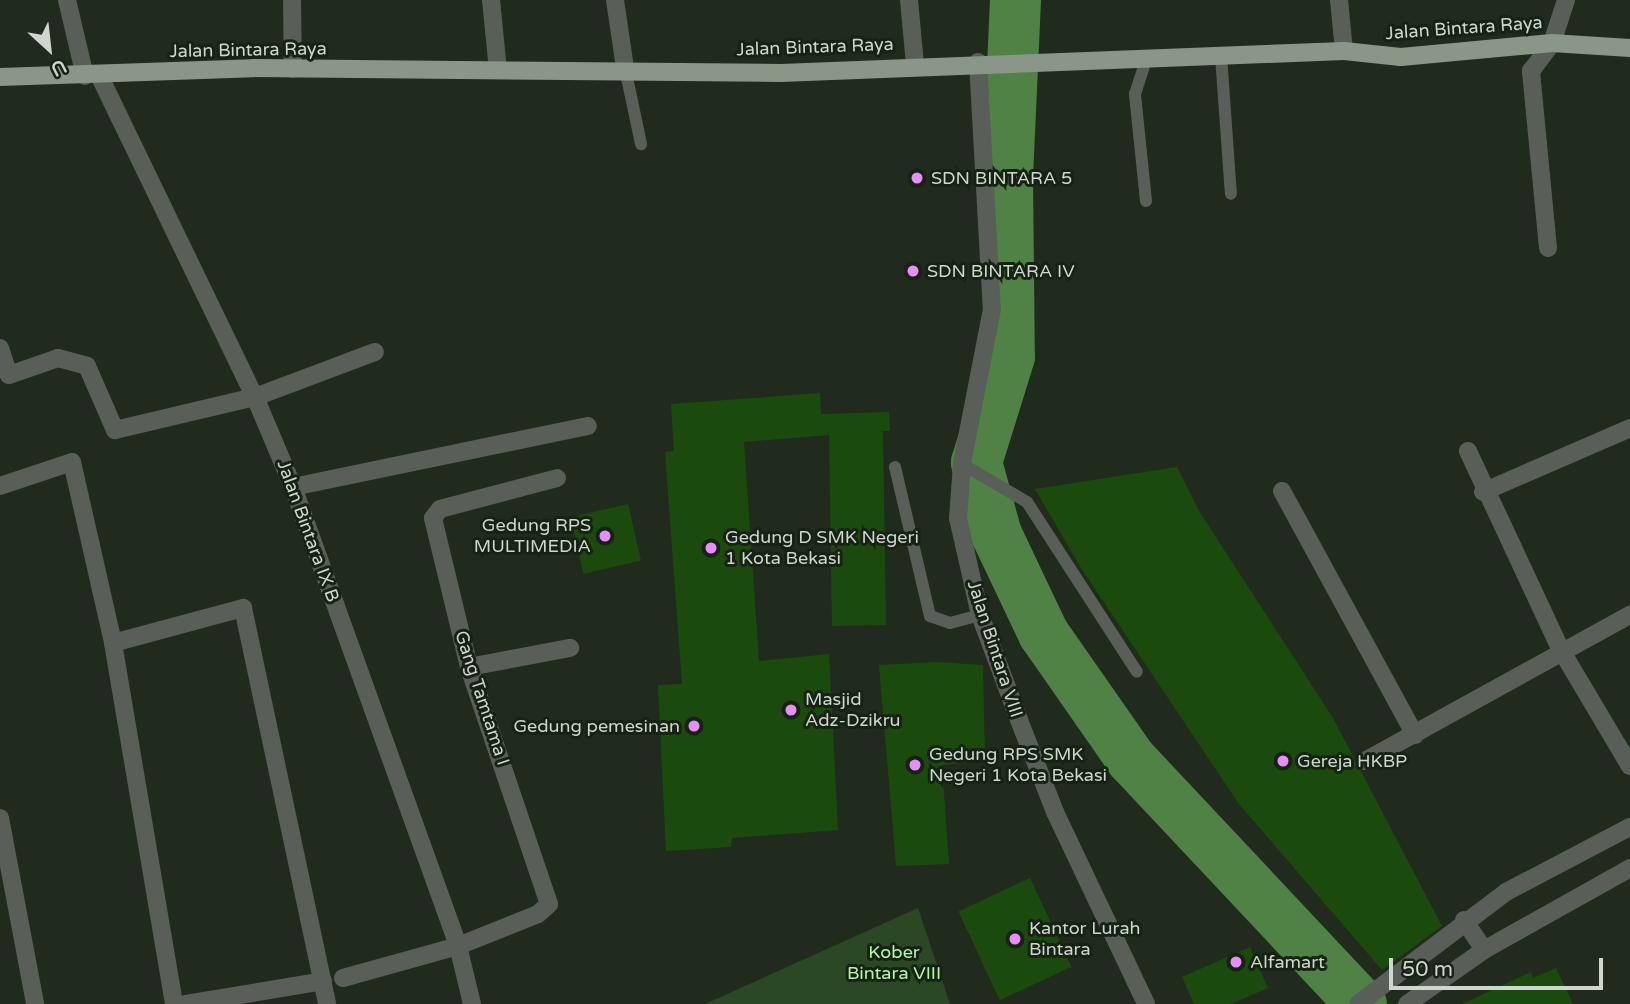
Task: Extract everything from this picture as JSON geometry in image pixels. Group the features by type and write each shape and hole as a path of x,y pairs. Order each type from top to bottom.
{"main road":[{"name":"Jalan Bintara Raya","path":"0,77 293,69 625,68 780,73 1007,60 1146,60 1344,51 1401,57 1552,43 1630,48"}],"street":[{"name":"Jalan Bintara IX B","path":"67,0 92,76 255,397 293,487 458,946 472,1004"},
{"path":"292,0 293,69"},
{"path":"491,0 498,70"},
{"path":"615,0 625,68"},
{"path":"909,0 915,65"},
{"path":"1339,0 1344,51"},
{"path":"1548,248 1531,71 1552,43 1566,0"},
{"name":"Jalan Bintara VIII","path":"978,62 992,309 958,518 980,615 1055,813 1146,1004"},
{"path":"0,348 9,374 58,358 87,366 116,430 255,397 375,352"},
{"path":"293,487 588,425"},
{"path":"1483,492 1630,428"},
{"path":"1468,451 1483,492 1561,650 1630,766"},
{"path":"0,486 72,462 113,643 174,1004"},
{"name":"Gang Tamtama I","path":"458,946 538,914 550,898 468,667 438,548 436,513 557,478"},
{"path":"1282,491 1415,736"},
{"path":"113,643 243,608 327,1004"},
{"path":"1365,761 1415,736 1561,650 1630,615"},
{"path":"468,667 570,648"},
{"path":"0,818 35,1004"},
{"path":"1358,1004 1464,920 1630,827"},
{"path":"1409,1002 1484,950 1630,868"},
{"path":"1464,920 1484,950"},
{"path":"343,978 458,946"},
{"path":"186,1004 323,981"}],"lane":[{"path":"1221,56 1231,194"},
{"path":"1146,60 1135,94 1146,201"},
{"path":"625,68 641,144"},
{"path":"895,467 930,616 950,622 980,615"},
{"path":"968,467 1027,502 1137,672"}],"green space":[{"name":"Kober Bintara VIII","path":"918,908 950,1004 705,1004"}],"building":[{"path":"820,393 821,414 889,412 890,431 883,431 886,625 832,626 829,435 744,442 759,661 829,654 838,830 732,838 731,847 666,851 658,685 682,684 665,452 674,451 671,404"},
{"name":"Gereja HKBP","path":"1177,467 1199,511 1333,718 1442,926 1382,970 1239,804 1081,568 1035,489"},
{"name":"Gedung RPS MULTIMEDIA","path":"628,504 641,561 584,574 571,517"},
{"name":"Gedung RPS SMK Negeri 1 Kota Bekasi","path":"936,662 983,665 985,761 942,765 949,864 896,866 879,665"},
{"name":"Kantor Lurah Bintara","path":"1030,878 1071,967 1000,1000 958,911"},
{"name":"Alfamart","path":"1250,947 1268,988 1231,1004 1194,1004 1182,977"},
{"path":"1556,968 1573,1004 1462,1004 1531,972 1533,978"}],"waterway":[{"path":"1015,0 1007,178 1009,356 976,462 996,534 1043,633 1131,759 1361,1004"}],"place":[{"name":"SDN BINTARA 5","path":"917,178"},
{"name":"SDN BINTARA IV","path":"913,271"},
{"name":"Gedung RPS MULTIMEDIA","path":"605,536"},
{"name":"Gedung D SMK Negeri 1 Kota Bekasi","path":"711,548"},
{"name":"Masjid Adz-Dzikru","path":"791,710"},
{"name":"Gedung pemesinan","path":"694,726"},
{"name":"Gereja HKBP","path":"1283,761"},
{"name":"Gedung RPS SMK Negeri 1 Kota Bekasi","path":"915,765"},
{"name":"Kantor Lurah Bintara","path":"1015,939"},
{"name":"Alfamart","path":"1236,962"}]}
